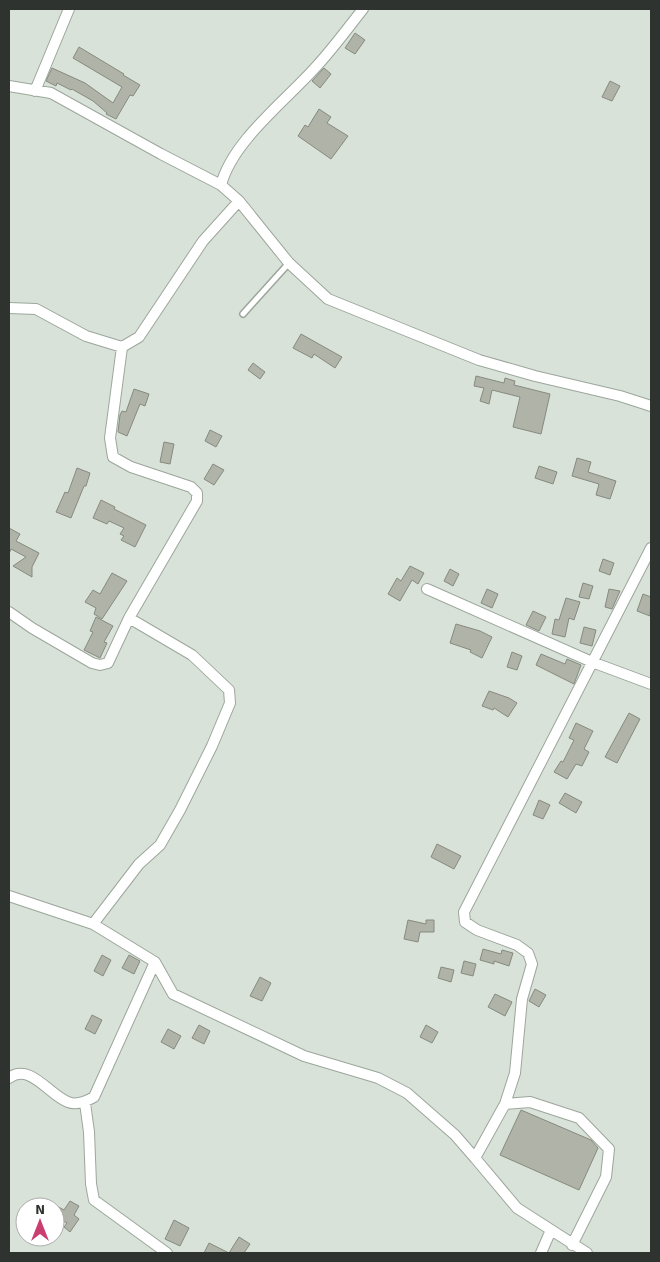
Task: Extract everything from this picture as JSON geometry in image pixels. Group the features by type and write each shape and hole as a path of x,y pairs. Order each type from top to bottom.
{"street":[{"path":"35,90 69,9"},
{"path":"221,185 225,172 250,135 315,68 363,9"},
{"path":"9,86 51,93 221,185 239,201 289,263 328,299 479,360 534,376 620,396 651,406"},
{"path":"9,308 36,309 86,336 122,347 138,337 203,241 239,201"},
{"path":"9,612 32,628 92,663 100,665 108,663 129,618 197,501 197,493 191,487 131,468 113,457 110,438 122,347"},
{"path":"475,1158 505,1104 515,1073 522,999 532,964 528,953 517,945 477,930 465,922 464,912 651,548"},
{"path":"427,590 592,662 651,684"},
{"path":"93,924 138,864 160,845 212,746 230,703 229,690 192,655 129,618"},
{"path":"9,896 93,924 155,962 173,994 304,1056 378,1078 408,1093 455,1134 517,1208 587,1253"},
{"path":"9,1078 13,1075 30,1075 68,1102 85,1102 94,1097 155,962"},
{"path":"85,1102 89,1132 91,1184 94,1200 167,1253"},
{"path":"505,1104 530,1102 578,1118 610,1149 606,1178 572,1245"},
{"path":"541,1253 551,1230"}],"lane":[{"path":"244,314 289,263"}],"building":[{"path":"355,33 365,40 355,54 345,48"},
{"path":"79,47 140,85 133,96 130,95 116,119 106,114 93,101 72,89 57,83 56,86 46,81 52,68 85,83 113,103 122,87 73,58"},
{"path":"324,68 331,74 320,88 312,81"},
{"path":"610,81 620,86 612,101 602,97"},
{"path":"319,109 331,117 327,123 348,136 331,159 298,136 305,125 308,127"},
{"path":"301,334 342,357 335,368 314,354 312,358 293,348"},
{"path":"253,363 265,372 260,379 248,370"},
{"path":"476,376 504,383 505,378 515,381 514,385 550,394 541,434 513,427 520,397 492,390 489,404 480,401 484,388 474,386"},
{"path":"134,389 149,394 145,406 140,404 127,436 118,432 120,415 122,411 126,412"},
{"path":"210,430 222,436 216,447 205,441"},
{"path":"164,442 174,444 170,464 160,462"},
{"path":"577,458 591,462 588,472 616,481 610,499 596,495 599,484 572,476"},
{"path":"213,464 224,470 214,485 204,479"},
{"path":"539,466 557,472 553,484 535,478"},
{"path":"77,468 90,473 71,518 56,512 65,492 68,493"},
{"path":"101,500 115,507 114,509 146,525 135,547 121,540 124,536 120,534 124,528 109,521 107,524 93,518"},
{"path":"9,528 20,534 16,541 39,553 32,567 32,577 13,566 26,557 11,549 9,554"},
{"path":"603,559 614,563 610,575 599,571"},
{"path":"410,566 424,573 418,584 412,580 400,601 388,594 397,578 401,581"},
{"path":"450,569 459,574 453,586 444,581"},
{"path":"112,573 127,581 102,619 94,614 96,608 85,602 93,590 100,594"},
{"path":"583,583 593,586 589,599 579,597"},
{"path":"487,589 498,594 492,608 481,603"},
{"path":"609,589 620,591 612,609 605,607"},
{"path":"643,594 651,597 650,616 637,611"},
{"path":"566,598 580,602 574,620 569,618 565,637 552,634 555,619 559,620"},
{"path":"533,611 546,617 539,631 526,625"},
{"path":"96,617 113,626 104,642 107,643 100,658 84,650 93,632 90,631"},
{"path":"456,624 480,631 492,637 482,658 470,652 471,650 450,643"},
{"path":"584,627 596,630 592,646 580,643"},
{"path":"512,652 522,656 517,670 507,667"},
{"path":"541,654 565,664 567,659 581,665 574,684 536,665"},
{"path":"489,691 517,703 508,717 494,708 493,710 482,706"},
{"path":"629,713 640,719 617,763 605,757"},
{"path":"576,723 593,731 584,749 589,752 582,766 576,764 567,779 554,772 561,761 563,762 574,740 569,738"},
{"path":"565,793 582,802 576,813 559,803"},
{"path":"539,800 550,805 543,819 533,815"},
{"path":"437,844 461,856 454,869 431,857"},
{"path":"408,920 426,924 426,920 434,920 434,932 420,932 418,942 404,939"},
{"path":"483,949 501,954 502,950 513,953 509,966 494,961 494,964 480,960"},
{"path":"102,955 111,960 103,976 94,971"},
{"path":"129,955 140,961 134,974 122,968"},
{"path":"464,961 476,964 473,976 461,973"},
{"path":"441,967 454,970 451,982 438,978"},
{"path":"260,977 271,983 262,1001 250,996"},
{"path":"535,989 546,995 539,1007 529,1001"},
{"path":"495,994 512,1002 505,1016 488,1007"},
{"path":"92,1015 102,1020 95,1034 85,1029"},
{"path":"199,1025 210,1031 204,1044 192,1038"},
{"path":"426,1025 438,1032 432,1043 420,1037"},
{"path":"168,1029 181,1036 174,1049 161,1042"},
{"path":"521,1110 591,1140 598,1148 579,1190 500,1155"},
{"path":"70,1201 79,1206 74,1215 79,1219 70,1232 65,1228 67,1223 65,1222 65,1208"},
{"path":"174,1220 189,1228 180,1246 165,1239"},
{"path":"239,1237 250,1244 244,1253 229,1253"},
{"path":"209,1243 229,1253 204,1253"}]}
